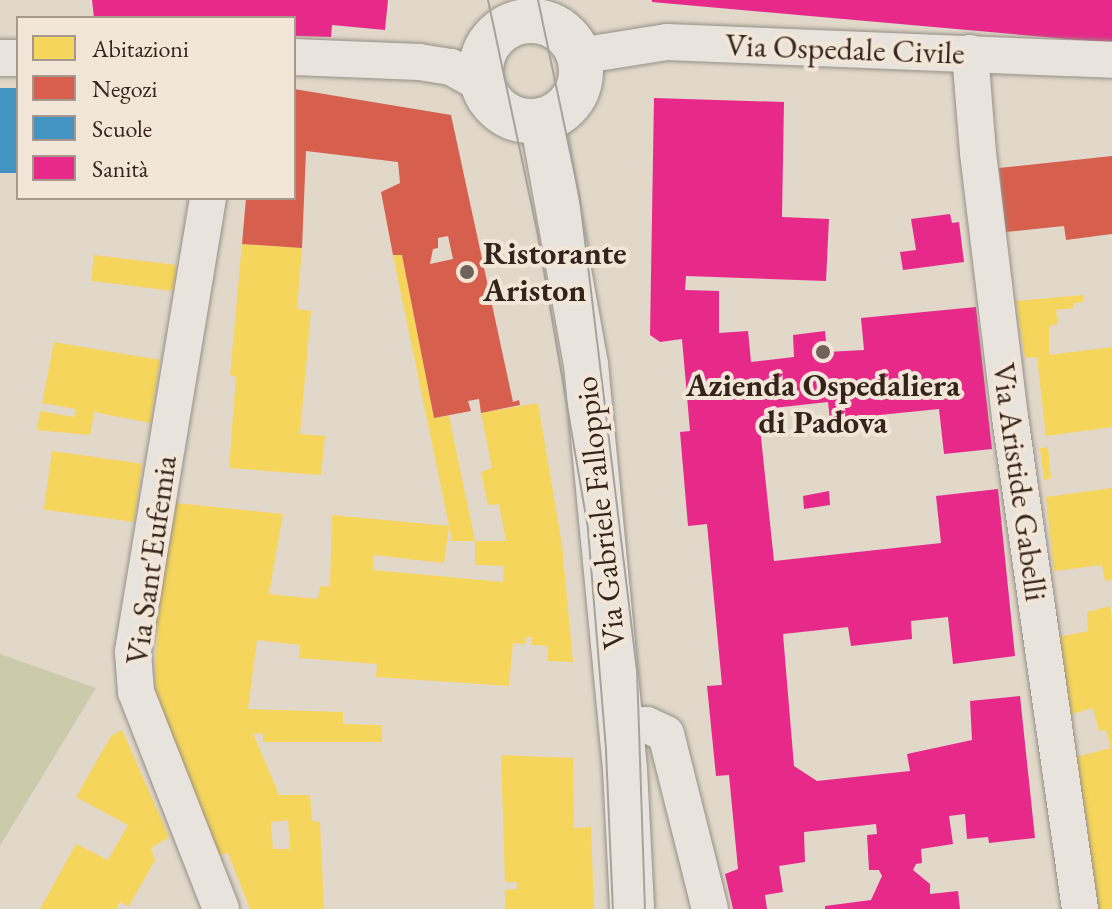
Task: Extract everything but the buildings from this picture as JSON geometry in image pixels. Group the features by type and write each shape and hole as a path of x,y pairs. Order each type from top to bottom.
{"street":[{"path":"512,12 557,28 579,56 580,84 574,97 565,108 542,120 523,121 509,116 497,108 482,84 480,68 490,41 512,12"},
{"name":"Via Ospedale Civile","path":"579,56 667,42 1112,60"},
{"name":"Via Aristide Gabelli","path":"970,53 978,153 1010,417 1080,909"},
{"path":"296,57 419,62 451,67 482,84"},
{"name":"Via Gabriele Falloppio","path":"542,120 586,364 621,726 632,909"},
{"name":"Via Sant'Eufemia","path":"208,200 133,652 136,692 221,909"},
{"path":"621,726 647,725 666,734 710,909"}],"green space":[{"path":"0,654 96,688 0,846"}],"tram line":[{"path":"488,0 538,236 588,530 606,751 613,909"},
{"path":"538,0 580,200 637,669 645,909"}],"place":[{"name":"Ristorante Ariston","path":"467,272"},
{"name":"Azienda Ospedaliera di Padova","path":"823,352"}]}
